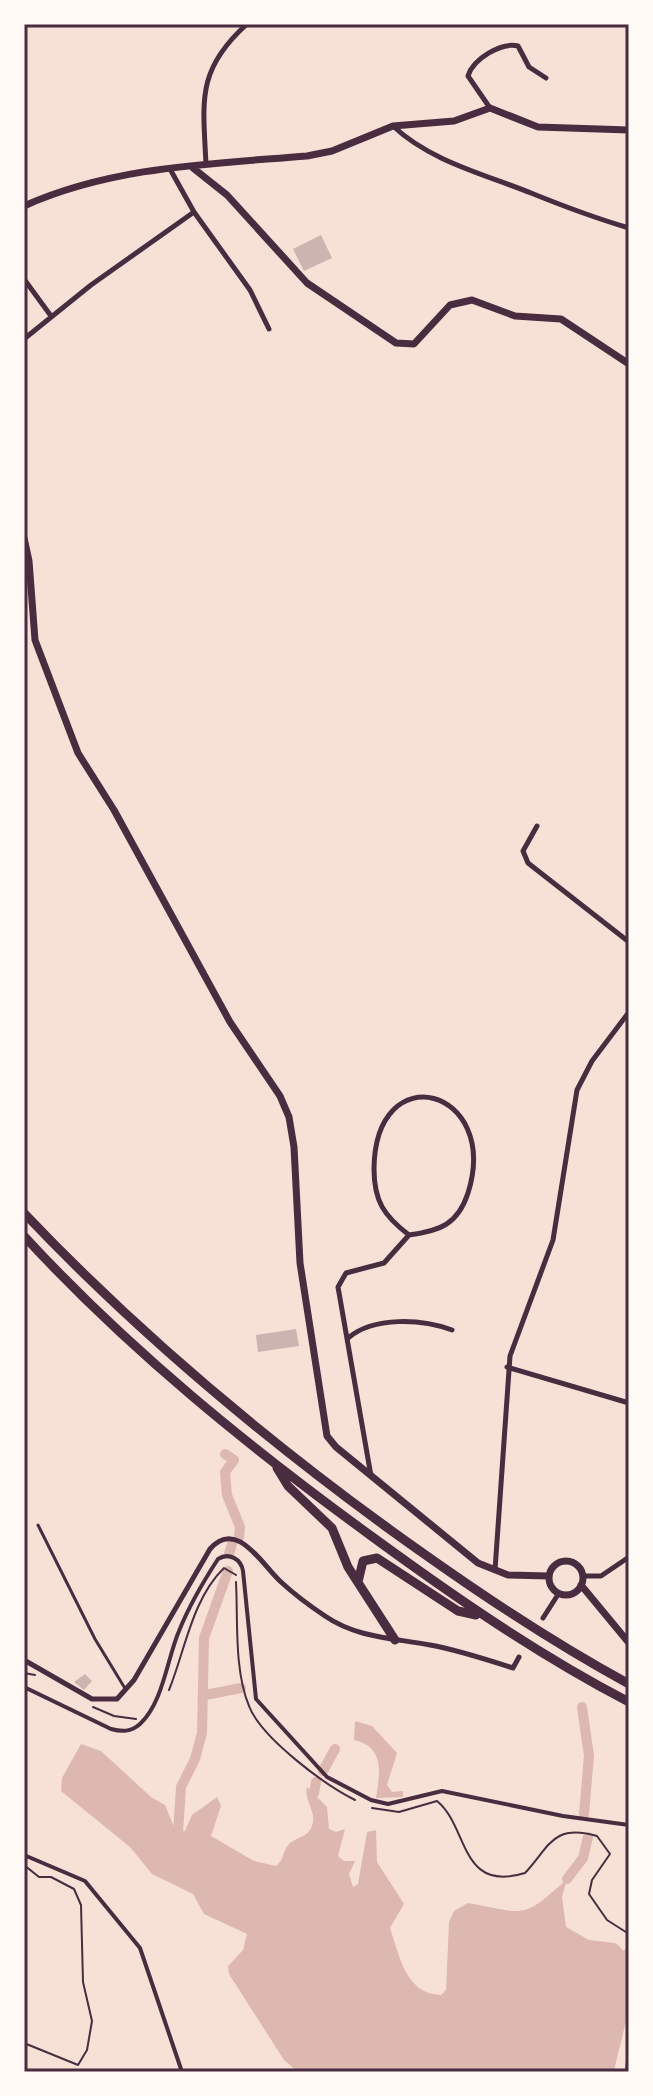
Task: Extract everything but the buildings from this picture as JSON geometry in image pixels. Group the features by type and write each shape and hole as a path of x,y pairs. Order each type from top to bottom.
{"highway":[{"path":"24,1213 148,1336 273,1442 499,1608 629,1684"},
{"path":"24,1236 146,1356 275,1465 483,1616 629,1702"},
{"path":"275,1465 288,1486 332,1528 358,1582 395,1640"},
{"path":"358,1582 363,1561 377,1558 458,1611 483,1616"}],"street":[{"path":"206,165 202,106 206,79 218,55 247,24"},
{"path":"546,78 529,67 518,46 498,47 472,66 468,76 490,108 538,127 629,130"},
{"path":"24,206 74,185 170,169 307,156 332,151 393,126 454,121 490,108"},
{"path":"393,126 429,152 463,167 570,211 629,228"},
{"path":"193,168 227,195 307,283 396,343 414,344 450,305 472,300 515,316 561,319 629,364"},
{"path":"170,169 194,212 250,290 269,329"},
{"path":"24,339 194,212"},
{"path":"24,279 51,316"},
{"path":"24,538 29,561 27,605 35,640 78,753 114,810 230,1022 285,1107 293,1136 300,1263 325,1430 336,1447 467,1555 495,1571 519,1577 549,1576"},
{"path":"516,862 524,855 537,826"},
{"path":"524,855 528,863 629,942"},
{"path":"495,1571 507,1367 558,1223 574,1097 592,1061 629,1012"},
{"path":"371,1476 339,1281 350,1270 384,1263 409,1235 434,1232 453,1222 463,1210 470,1187 473,1149 469,1131 460,1113 432,1097 402,1102 388,1115 379,1133 375,1154 376,1195 382,1211 409,1235"},
{"path":"348,1338 358,1329 375,1325 419,1322 452,1330"},
{"path":"507,1367 629,1403"},
{"path":"24,1660 98,1702 117,1699 126,1690 215,1543 231,1538 250,1547 281,1582 340,1625 395,1640 459,1651 513,1668 519,1657"},
{"path":"24,1687 111,1729 129,1731 144,1719 190,1608 218,1559 231,1557 239,1562 243,1571 256,1699 264,1712 327,1777 371,1800 388,1804 442,1791 563,1816 629,1825"},
{"path":"583,1576 601,1576 629,1557"},
{"path":"565,1561 579,1567 583,1576 581,1585 572,1594 559,1593 552,1587 549,1576 554,1566 565,1561"},
{"path":"581,1585 629,1643"},
{"path":"543,1618 559,1593"},
{"path":"24,1855 85,1881 140,1948 182,2072"}],"lane":[{"path":"38,1525 95,1639 126,1690"}],"path":[{"path":"167,1693 197,1614 219,1573 228,1568 235,1573 236,1579 249,1706 311,1774 324,1785 379,1811 399,1812 437,1801 470,1858 478,1868 494,1874 525,1873 538,1852 559,1836 581,1832 597,1836 610,1854 590,1883 589,1894 607,1920 629,1934"},
{"path":"24,1673 34,1675"},
{"path":"87,1704 125,1719 144,1719"},
{"path":"24,1865 39,1877 65,1883 77,1894 81,1910 83,1982 92,2021 87,2050 78,2065 24,2043"},
{"path":"626,2072 629,2036"}],"shaded area":[{"path":"355,1721 372,1726 397,1753 387,1785 392,1792 403,1791 403,1797 376,1798 378,1762 371,1748 354,1740"},
{"path":"81,1744 101,1751 151,1797 165,1805 176,1832 185,1831 192,1815 217,1797 221,1806 211,1836 254,1861 276,1866 289,1844 310,1830 313,1818 307,1787 327,1807 329,1829 336,1832 345,1829 338,1856 344,1861 355,1861 349,1874 353,1887 358,1884 367,1832 376,1830 377,1862 404,1904 390,1928 405,1971 419,1988 429,1993 441,1995 446,1990 449,1922 454,1911 468,1903 513,1911 531,1908 567,1879 562,1897 566,1927 589,1940 615,1943 625,1953 630,1968 629,2004 614,2072 298,2072 284,2060 229,1974 228,1966 243,1950 247,1934 204,1914 193,1894 152,1874 130,1847 61,1791 62,1778"}],"waterway":[{"path":"225,1454 234,1460 225,1472 227,1495 240,1527 239,1537"},
{"path":"229,1554 232,1544"},
{"path":"178,1833 181,1787 195,1759 202,1733 204,1638 228,1571"},
{"path":"205,1695 241,1688"},
{"path":"582,1707 589,1756 584,1814"},
{"path":"323,1771 335,1749"},
{"path":"314,1793 316,1782"},
{"path":"567,1879 583,1858 588,1837"},
{"path":"624,1956 629,1953"}]}
